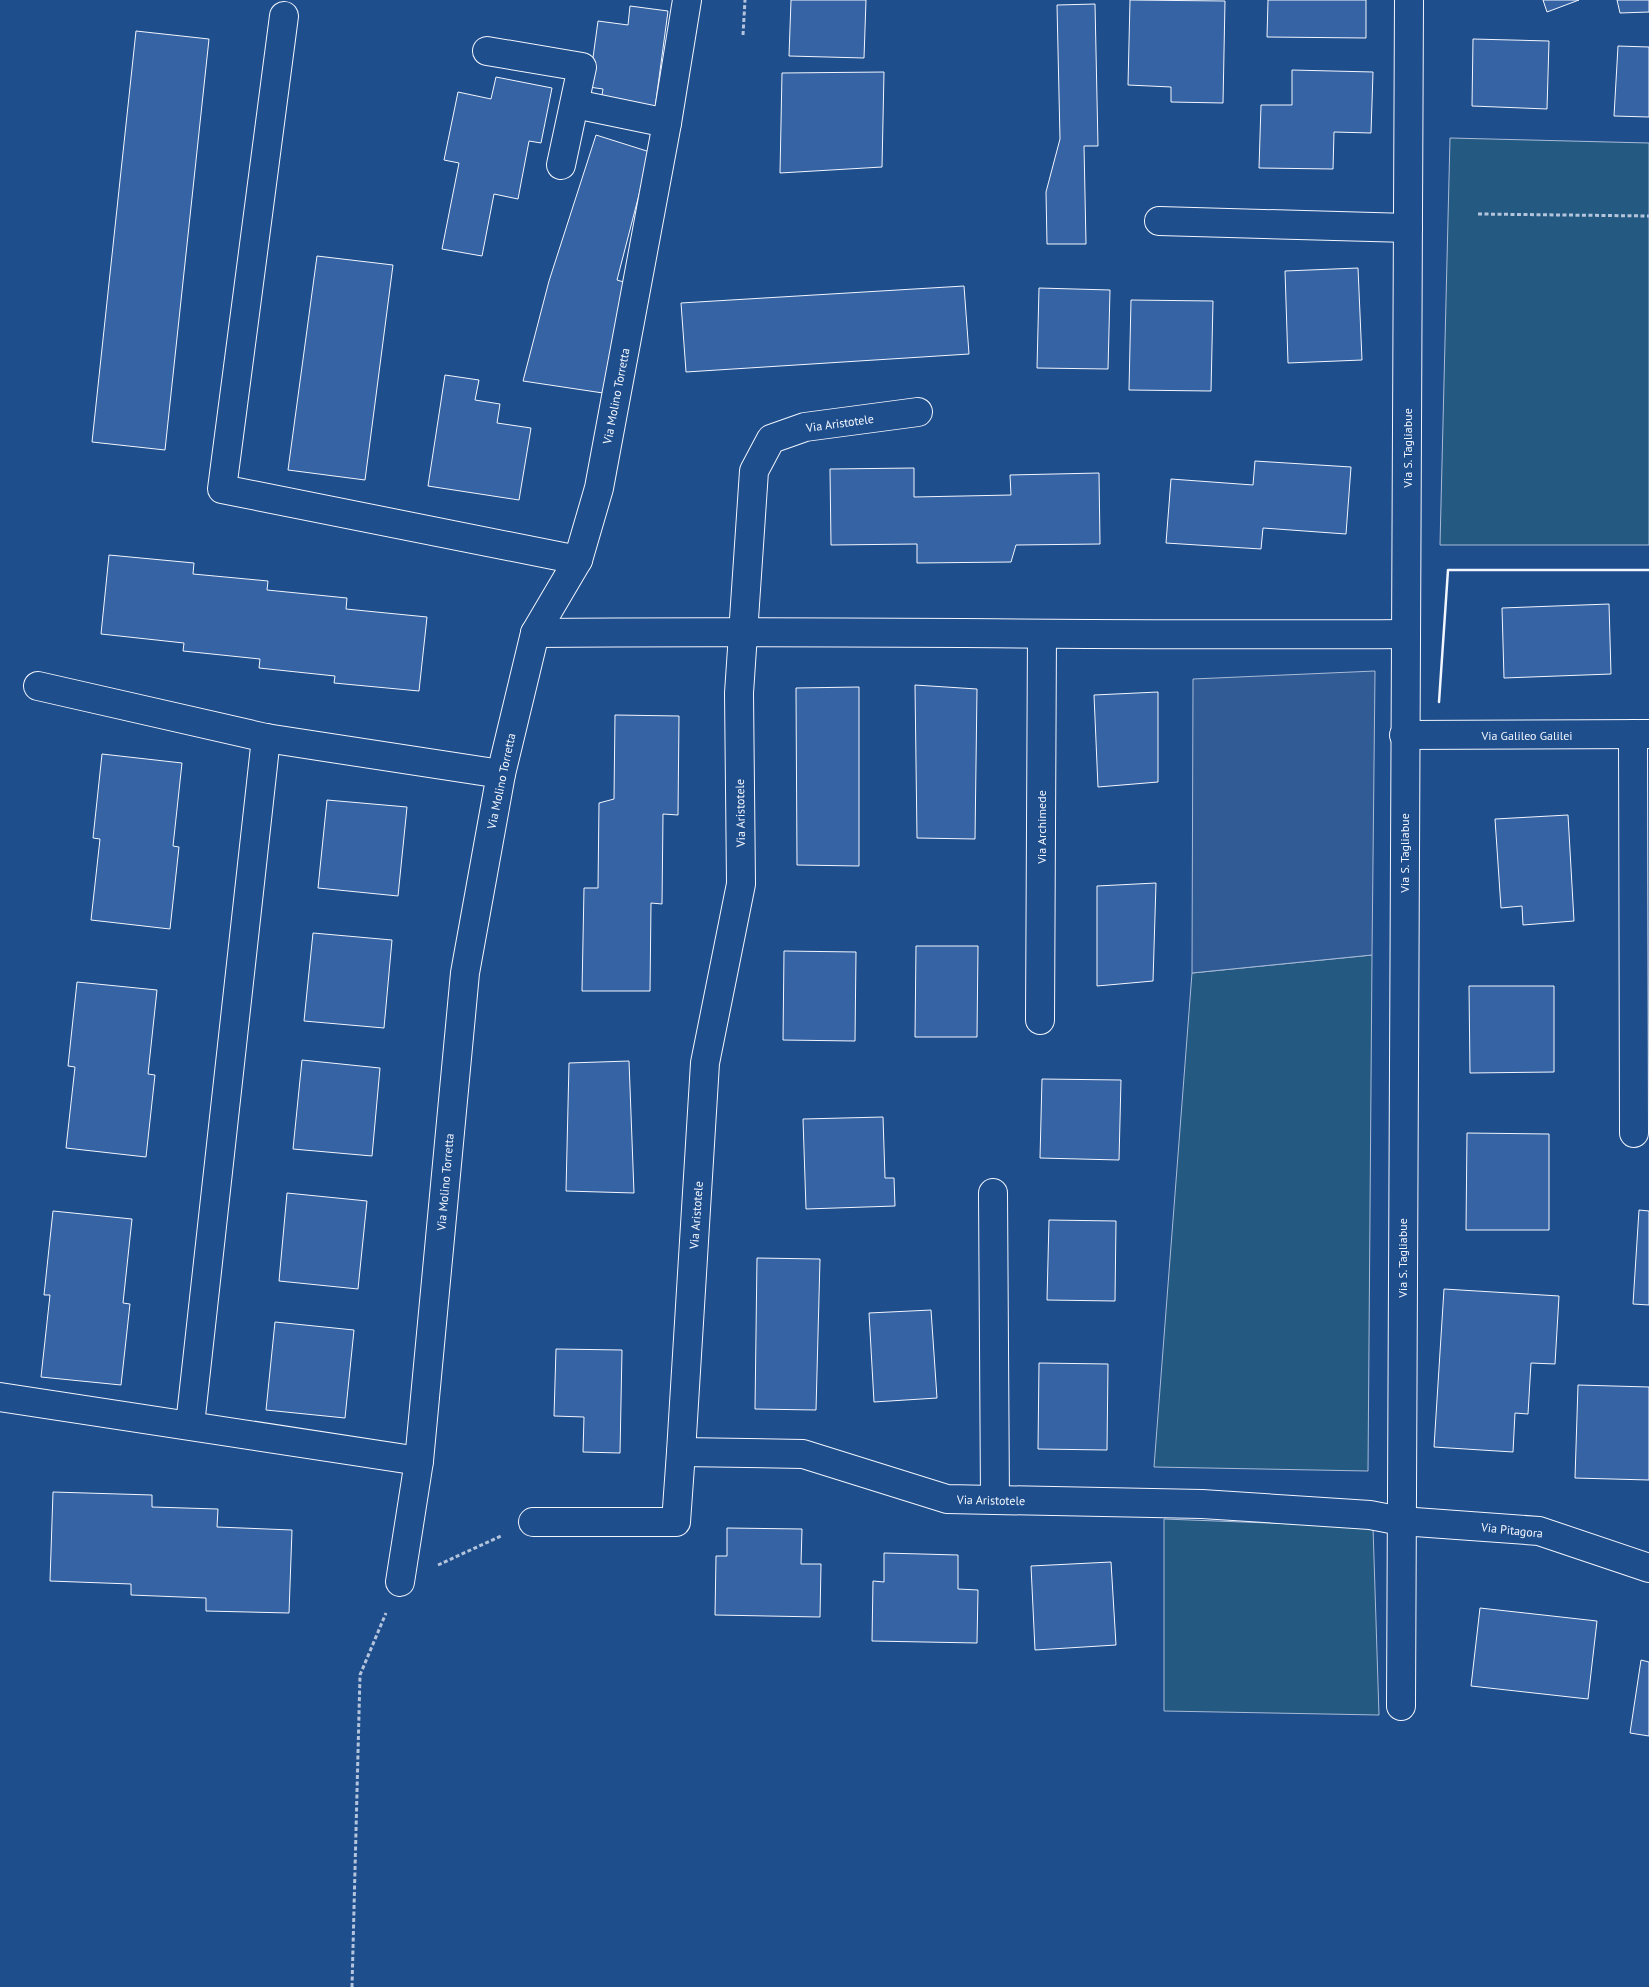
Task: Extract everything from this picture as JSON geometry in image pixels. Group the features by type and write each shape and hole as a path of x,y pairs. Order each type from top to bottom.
{"street":[{"name":"Via Molino Torretta","path":"400,1582 419,1461 465,973 501,774 535,633 578,560 599,488 667,123 687,0"},
{"name":"Via S. Tagliabue","path":"1400,1706 1409,0"},
{"path":"284,16 222,489 578,560"},
{"path":"487,51 582,67 561,165"},
{"path":"575,104 667,123"},
{"path":"1159,221 1408,228"},
{"name":"Via Aristotele","path":"918,412 805,427 771,439 754,471 739,693 741,884 705,1064 681,1452 803,1454 947,1499 1202,1504 1370,1515"},
{"path":"535,633 743,631 1042,634 1406,634"},
{"name":"Via Archimede","path":"1040,1020 1042,634"},
{"path":"38,686 266,738 501,774"},
{"path":"1639,1117 1641,734"},
{"name":"Via Galileo Galilei","path":"1404,735 1641,734"},
{"path":"190,1425 266,738"},
{"path":"993,1193 995,1500"},
{"path":"0,1397 419,1461"},
{"path":"533,1522 676,1522 681,1452"},
{"name":"Via Pitagora","path":"1370,1515 1401,1521 1540,1531 1649,1568"}],"path":[{"path":"743,35 745,0"},
{"path":"1478,214 1649,216"},
{"path":"352,1987 360,1675 400,1582 533,1522"}],"shaded area":[{"path":"1450,138 1649,143 1649,545 1440,545"},
{"path":"1375,671 1372,955 1192,973 1193,679"},
{"path":"1372,955 1368,1471 1154,1467 1192,973"},
{"path":"1164,1519 1373,1527 1379,1715 1164,1711"}],"building":[{"path":"791,0 866,0 864,58 789,56"},
{"path":"1130,0 1225,1 1223,103 1171,102 1171,87 1128,85"},
{"path":"1268,0 1366,0 1366,38 1267,37"},
{"path":"1543,0 1579,0 1547,12"},
{"path":"1617,0 1649,0 1649,12 1620,13"},
{"path":"1095,4 1098,146 1084,146 1086,244 1047,244 1046,192 1060,139 1057,5"},
{"path":"630,6 668,11 655,108 601,101 603,89 589,87 598,21 628,25"},
{"path":"136,31 209,39 165,450 92,442"},
{"path":"1473,39 1549,41 1547,109 1472,106"},
{"path":"1618,46 1649,47 1649,117 1614,116"},
{"path":"1292,70 1373,72 1371,133 1334,132 1333,169 1259,168 1261,105 1292,105"},
{"path":"884,72 882,167 780,173 782,73"},
{"path":"496,77 552,88 541,143 529,141 518,199 494,194 482,256 442,249 459,163 444,160 458,92 491,99"},
{"path":"596,135 650,152 617,280 627,283 603,393 523,381 549,281"},
{"path":"317,256 393,265 365,480 288,470"},
{"path":"1358,268 1362,360 1288,363 1285,271"},
{"path":"964,286 969,354 686,372 681,303"},
{"path":"1039,288 1110,290 1108,369 1037,368"},
{"path":"1131,300 1213,301 1211,391 1129,390"},
{"path":"445,375 479,380 475,400 500,404 497,423 531,428 519,500 428,486"},
{"path":"1255,461 1351,467 1346,534 1263,528 1261,549 1166,543 1171,479 1253,485"},
{"path":"914,468 914,497 1011,495 1010,475 1099,473 1100,544 1016,545 1011,562 917,563 917,544 831,545 830,469"},
{"path":"109,555 194,563 193,574 268,581 267,590 347,598 346,609 427,617 419,691 334,683 335,676 259,668 260,659 183,651 184,643 101,634"},
{"path":"1609,604 1611,674 1504,678 1502,608"},
{"path":"915,685 977,689 975,839 917,838"},
{"path":"859,687 859,866 797,865 796,688"},
{"path":"1158,692 1158,782 1098,787 1094,695"},
{"path":"615,715 679,716 678,815 663,814 662,904 651,903 650,991 582,991 584,888 598,888 599,803 614,799"},
{"path":"102,754 182,763 173,846 179,847 170,929 91,920 100,839 93,838"},
{"path":"327,800 407,807 398,896 318,888"},
{"path":"1568,815 1574,921 1523,925 1522,906 1501,908 1495,819"},
{"path":"1156,883 1153,981 1097,986 1097,886"},
{"path":"313,933 392,940 384,1028 304,1021"},
{"path":"916,946 978,946 977,1037 915,1037"},
{"path":"784,951 856,952 855,1041 783,1040"},
{"path":"77,982 157,990 148,1074 155,1075 146,1157 66,1148 75,1067 68,1066"},
{"path":"1469,986 1554,986 1554,1072 1470,1073"},
{"path":"302,1060 380,1068 372,1156 293,1149"},
{"path":"629,1061 634,1193 566,1191 569,1063"},
{"path":"1042,1079 1121,1080 1119,1160 1040,1158"},
{"path":"883,1117 885,1178 894,1178 895,1206 806,1209 803,1119"},
{"path":"1467,1133 1549,1134 1549,1230 1466,1230"},
{"path":"287,1193 367,1201 358,1289 279,1281"},
{"path":"1639,1210 1649,1211 1649,1305 1633,1304"},
{"path":"53,1211 132,1219 123,1303 130,1304 121,1385 41,1377 50,1295 44,1295"},
{"path":"1049,1220 1116,1221 1115,1301 1047,1300"},
{"path":"757,1258 820,1259 816,1410 755,1409"},
{"path":"1444,1289 1559,1296 1555,1364 1531,1363 1528,1414 1515,1413 1513,1452 1434,1447"},
{"path":"931,1310 937,1398 874,1402 869,1313"},
{"path":"275,1322 354,1330 345,1418 266,1410"},
{"path":"556,1349 622,1350 620,1453 583,1452 584,1417 554,1416"},
{"path":"1039,1363 1108,1364 1107,1450 1038,1449"},
{"path":"1578,1385 1649,1387 1649,1480 1575,1478"},
{"path":"53,1492 152,1495 152,1507 218,1509 217,1527 292,1530 289,1613 206,1611 206,1598 131,1595 131,1584 50,1581"},
{"path":"727,1528 802,1529 801,1564 821,1564 820,1617 715,1615 716,1556 727,1556"},
{"path":"884,1553 958,1555 958,1589 978,1590 977,1643 872,1641 873,1581 884,1582"},
{"path":"1111,1562 1116,1645 1035,1650 1031,1566"},
{"path":"1480,1608 1597,1621 1588,1699 1471,1686"},
{"path":"1641,1660 1649,1662 1649,1736 1630,1733"}],"wall":[{"path":"1439,702 1448,570 1649,570"}]}
